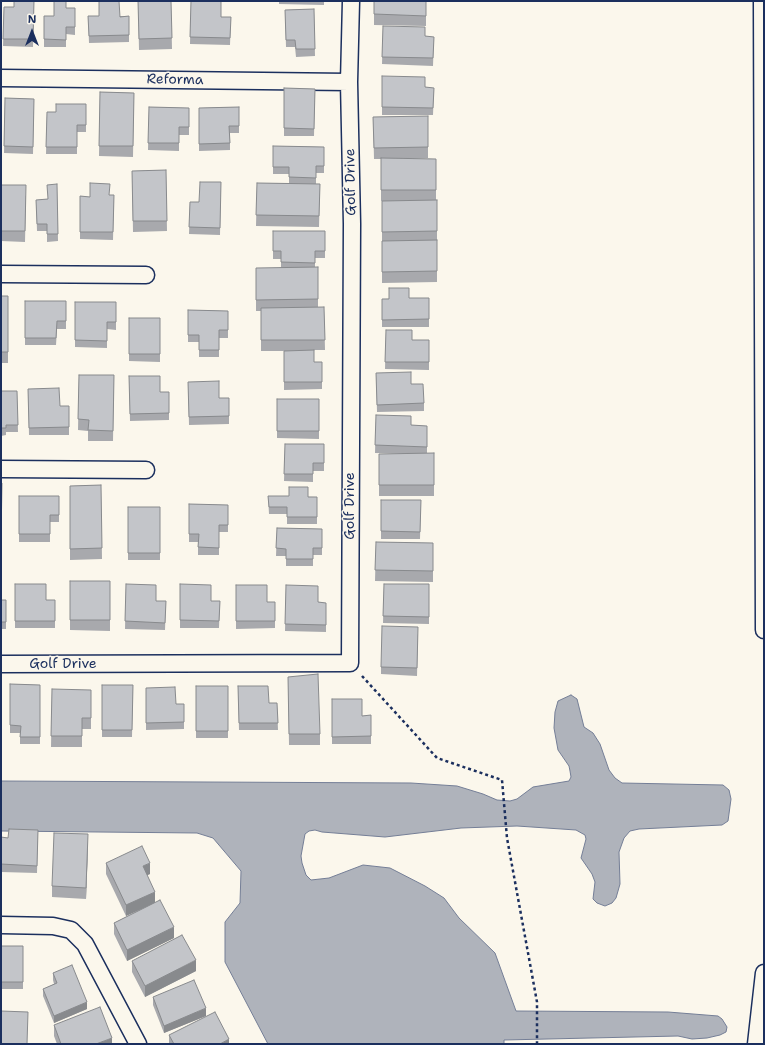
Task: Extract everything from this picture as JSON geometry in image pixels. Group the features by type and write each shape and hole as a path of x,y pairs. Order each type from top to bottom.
{"street":[{"name":"Golf Drive","path":"1,664 350,663 352,224 349,82 351,1"},
{"path":"762,1 764,630"},
{"name":"Reforma","path":"1,78 349,82"},
{"path":"1,274 146,276"},
{"path":"1,469 146,470"},
{"path":"1,925 53,926 71,930 85,944 138,1044"},
{"path":"756,1044 764,973"}],"path":[{"path":"350,663 437,758 502,780 507,838 538,1002 538,1044"}],"shaded area":[{"path":"571,695 577,699 584,727 593,733 600,744 609,770 615,778 622,783 723,785 729,790 731,799 728,821 722,825 639,829 630,831 624,838 619,852 620,884 616,898 612,903 605,906 597,903 593,899 595,882 592,874 581,858 586,839 585,835 576,830 517,826 461,828 385,837 322,832 315,830 309,831 305,834 301,856 306,875 311,880 329,878 363,865 390,868 425,886 444,898 459,918 495,953 516,1011 668,1012 718,1016 727,1027 726,1032 720,1035 692,1039 678,1036 504,1040 504,1044 268,1044 225,962 225,922 240,903 241,871 213,838 197,833 1,831 1,781 411,783 457,786 497,800 510,801 517,799 533,787 569,781 571,777 569,766 558,750 554,728 555,712 558,701"}],"building":[{"path":"14,1 34,1 33,39 3,39 4,7 14,7"},
{"path":"54,1 66,1 66,8 75,8 75,27 66,27 66,40 44,39 44,16 54,16"},
{"path":"99,1 119,1 120,17 129,16 129,35 89,36 88,16 99,16"},
{"path":"138,1 171,1 172,38 139,39"},
{"path":"191,1 221,1 221,17 231,17 230,38 190,37"},
{"path":"374,1 426,1 426,16 374,14"},
{"path":"314,9 315,49 296,49 295,40 286,40 285,10"},
{"path":"383,26 425,27 425,36 434,37 433,58 382,57"},
{"path":"382,76 425,77 425,87 434,88 433,108 382,107"},
{"path":"284,88 315,89 314,129 284,128"},
{"path":"100,92 134,93 133,146 99,146"},
{"path":"5,98 34,99 33,147 4,146"},
{"path":"56,104 86,104 86,125 77,125 77,147 46,147 47,112 56,112"},
{"path":"149,107 189,108 189,127 179,127 179,143 148,143"},
{"path":"239,107 239,126 229,126 230,143 199,144 199,108"},
{"path":"428,116 428,147 374,148 373,117"},
{"path":"273,146 324,147 324,166 316,166 316,178 289,177 289,167 273,167"},
{"path":"381,158 436,159 436,190 381,190"},
{"path":"166,170 167,221 133,221 132,171"},
{"path":"200,182 221,182 220,228 189,227 190,202 199,202"},
{"path":"90,183 110,184 109,195 114,195 113,232 80,232 80,196 90,197"},
{"path":"257,183 320,184 319,216 256,215"},
{"path":"57,184 58,234 47,234 47,224 37,224 36,200 48,199 47,185"},
{"path":"1,185 26,185 25,231 1,231"},
{"path":"437,200 437,231 382,232 382,201"},
{"path":"273,231 325,231 325,251 315,251 315,263 281,262 281,251 273,251"},
{"path":"437,240 437,271 382,272 382,241"},
{"path":"318,267 318,299 256,300 256,268"},
{"path":"389,288 409,288 409,298 429,298 429,319 382,320 382,299 389,299"},
{"path":"1,296 8,296 8,352 1,352"},
{"path":"25,301 66,301 66,321 57,321 56,338 25,338"},
{"path":"75,302 116,302 116,322 107,322 107,341 75,340"},
{"path":"324,307 325,340 261,340 261,308"},
{"path":"188,310 228,311 228,330 219,330 219,350 199,350 199,335 188,335"},
{"path":"129,318 160,318 160,354 129,354"},
{"path":"386,330 412,330 412,340 429,340 429,362 385,362"},
{"path":"314,350 314,362 322,362 322,382 284,382 284,351"},
{"path":"411,372 411,384 423,384 424,403 377,405 376,373"},
{"path":"79,375 114,375 113,431 88,430 89,420 78,419"},
{"path":"129,376 160,376 160,392 169,392 169,413 130,414"},
{"path":"219,381 219,398 229,398 229,416 189,417 188,382"},
{"path":"59,388 60,406 69,406 69,427 29,428 28,389"},
{"path":"1,391 17,391 18,425 6,425 6,428 1,428"},
{"path":"277,399 319,399 319,431 277,431"},
{"path":"376,415 411,416 411,425 427,426 427,447 375,445"},
{"path":"285,444 324,444 324,463 313,463 313,474 284,474"},
{"path":"434,453 434,485 379,485 379,454"},
{"path":"1,483 2,483 1,538"},
{"path":"101,485 102,548 70,549 70,486"},
{"path":"289,487 308,487 308,497 317,497 317,517 287,517 287,507 269,507 268,496 289,496"},
{"path":"19,496 59,496 59,515 50,515 50,534 19,534"},
{"path":"381,500 421,500 420,532 381,531"},
{"path":"189,504 228,505 228,525 219,525 219,548 198,547 199,534 189,534"},
{"path":"128,507 160,507 160,553 128,553"},
{"path":"277,528 322,529 322,548 313,548 313,559 286,559 286,549 276,548"},
{"path":"376,542 433,543 433,571 375,570"},
{"path":"70,581 110,581 110,620 70,620"},
{"path":"15,584 46,584 46,600 55,600 55,621 15,621"},
{"path":"126,584 156,585 156,601 166,601 165,623 125,621"},
{"path":"180,584 211,585 211,601 220,601 219,621 180,620"},
{"path":"384,584 429,584 429,617 383,616"},
{"path":"236,585 267,585 267,602 275,602 275,621 236,621"},
{"path":"286,585 318,586 318,602 326,603 326,625 285,624"},
{"path":"1,600 6,600 6,622 1,622"},
{"path":"382,626 418,627 417,668 381,667"},
{"path":"318,674 320,734 289,734 288,677"},
{"path":"10,684 40,685 40,737 20,737 21,726 10,725"},
{"path":"102,685 133,685 132,730 102,730"},
{"path":"196,686 228,686 228,731 196,731"},
{"path":"238,686 268,686 269,703 277,703 278,723 239,723"},
{"path":"175,687 176,704 184,704 184,722 146,723 146,688"},
{"path":"52,689 91,690 91,718 82,718 82,736 51,736"},
{"path":"332,699 362,699 362,716 371,715 371,736 332,737"},
{"path":"9,829 38,830 37,866 1,864 1,837 8,838"},
{"path":"54,833 88,834 86,888 52,886"},
{"path":"142,846 150,863 143,866 155,892 126,905 106,863"},
{"path":"160,900 174,927 127,950 114,923"},
{"path":"182,935 196,960 145,986 132,961"},
{"path":"1,946 23,946 23,982 1,982"},
{"path":"72,965 87,1002 54,1016 43,989 57,983 53,973"},
{"path":"194,980 206,1008 164,1026 153,997"},
{"path":"100,1007 112,1038 96,1044 61,1044 54,1025"},
{"path":"1,1011 28,1012 27,1044 1,1044"},
{"path":"215,1012 229,1039 220,1044 174,1044 169,1035"}]}
